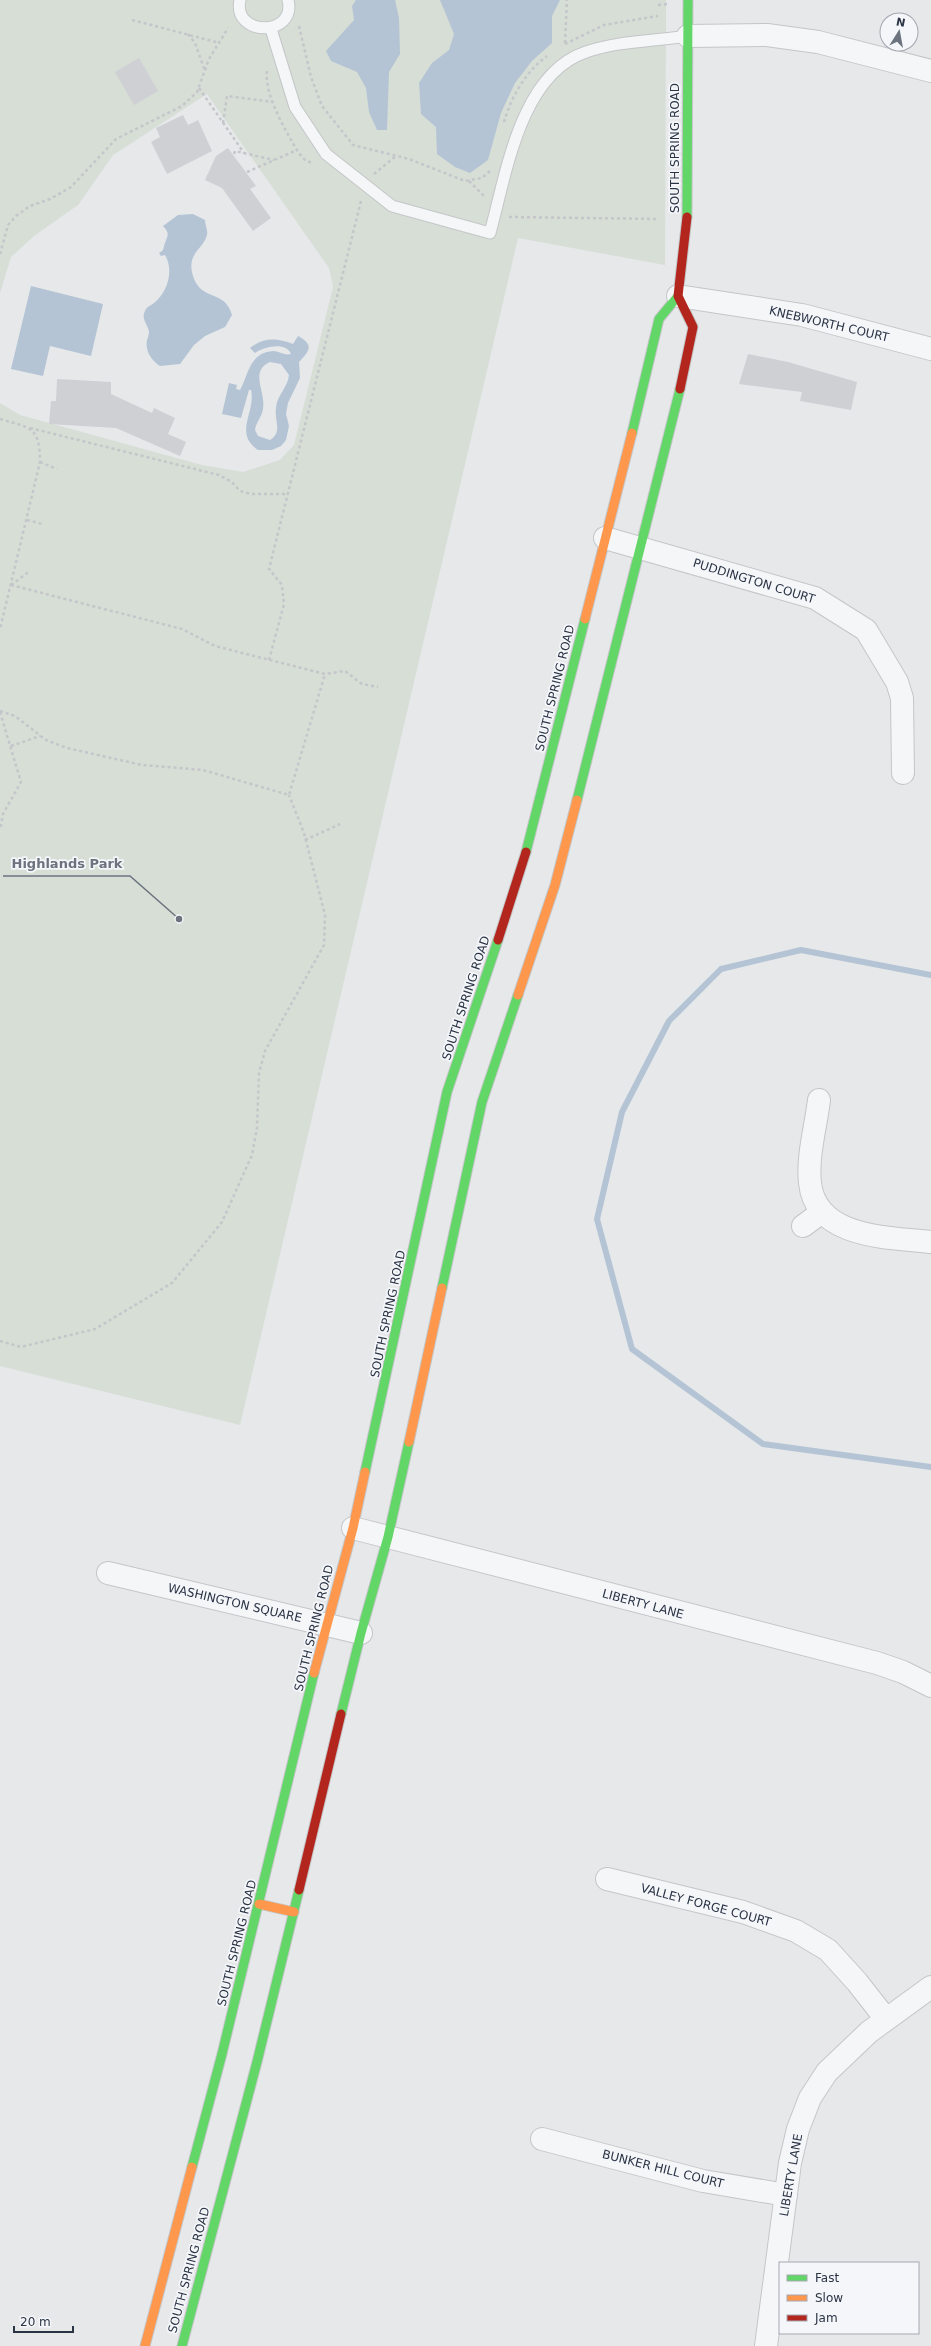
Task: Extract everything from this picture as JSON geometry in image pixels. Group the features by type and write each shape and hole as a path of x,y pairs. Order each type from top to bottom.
{"main road":[{"name":"SOUTH SPRING ROAD","path":"182,2346 257,2062 361,1633 388,1537 482,1102 555,885 679,392 693,327 678,296 687,214 688,0"},
{"name":"SOUTH SPRING ROAD","path":"145,2346 222,2054 326,1625 353,1528 447,1092 520,874 644,384 659,319 678,296"},
{"path":"259,1904 294,1912"}],"street":[{"path":"688,36 767,35 818,42 931,71"},
{"name":"KNEBWORTH COURT","path":"678,296 802,315 931,349"},
{"name":"PUDDINGTON COURT","path":"605,538 814,598 866,630 897,682 902,698 903,773"},
{"path":"819,1100 810,1183 822,1212 838,1224 866,1234 931,1242"},
{"path":"803,1226 822,1212"},
{"name":"LIBERTY LANE","path":"353,1528 877,1664 903,1672 931,1686"},
{"name":"WASHINGTON SQUARE","path":"108,1573 361,1633"},
{"name":"VALLEY FORGE COURT","path":"607,1879 743,1912 796,1931 828,1950 857,1982 886,2019"},
{"name":"LIBERTY LANE","path":"766,2346 786,2196 798,2129 810,2098 827,2072 869,2032 931,1987"},
{"name":"BUNKER HILL COURT","path":"542,2139 703,2181 786,2196"}],"lane":[{"path":"240,0 241,11 249,24 256,28 271,29 285,19 288,11 288,0"},
{"path":"271,29 295,107 326,154 392,206 490,233 516,142 533,98 546,81 564,64 584,52 610,46 688,36"}],"path":[{"path":"564,44 567,0"},
{"path":"559,48 564,44 604,26 658,16"},
{"path":"132,20 220,43"},
{"path":"299,23 298,29 310,77 322,106 353,145 396,156 469,181 509,218 659,219"},
{"path":"0,254 8,225 16,216 30,206 50,199 71,187 116,139 182,106 199,88 206,71 209,58 220,43 228,28"},
{"path":"188,34 195,43 206,71"},
{"path":"199,88 244,153"},
{"path":"223,123 227,96 273,102"},
{"path":"247,172 297,150"},
{"path":"234,154 235,151 274,160"},
{"path":"270,660 284,604 282,585 269,569 364,185 396,156"},
{"path":"469,181 482,178 489,172 492,164"},
{"path":"0,418 30,428 219,475 232,482 240,491 251,494 288,494"},
{"path":"0,629 40,462 38,440 30,428"},
{"path":"40,462 56,469"},
{"path":"27,520 42,524"},
{"path":"11,585 30,571"},
{"path":"11,585 182,629 215,646 325,674 345,671 362,684 378,687"},
{"path":"0,1341 21,1346 95,1329 172,1283 222,1222 252,1155 258,1128 259,1074 265,1051 324,945 325,915 305,840 289,796 325,674"},
{"path":"0,711 15,716 40,736 67,748 142,765 203,770 289,796"},
{"path":"0,711 21,782 3,814 0,830"},
{"path":"11,746 40,736"},
{"path":"305,840 340,824"}],"shaded area":[{"path":"0,0 666,0 665,265 518,238 240,1425 0,1366 0,403 20,415 202,465 243,472 280,460 294,445 333,287 329,268 207,94 113,155 78,205 34,236 11,257 0,293"}],"water":[{"path":"356,0 395,0 399,18 400,54 389,72 387,130 377,130 369,112 366,88 357,72 331,61 326,51 354,20 352,6"},
{"path":"440,0 560,0 552,16 552,43 532,61 515,83 501,113 488,160 470,173 455,167 437,154 436,127 421,114 419,83 432,63 449,50 454,34"},
{"path":"193,214 205,220 207,235 193,257 191,268 193,276 201,289 219,298 229,307 232,315 225,327 205,336 194,345 180,364 160,366 151,358 147,348 149,331 144,314 147,308 163,293 168,280 168,261 165,255 161,256 159,253 163,250 168,235 163,226 178,215"},
{"path":"31,286 103,304 91,356 50,346 43,376 11,369"},
{"path":"298,336 307,342 309,348 299,362 300,378 288,403 286,414 289,426 286,440 281,446 272,450 258,450 247,437 246,430 251,407 251,390 249,390 241,418 222,414 229,383 237,385 236,389 240,390 254,360 265,353 273,351 291,354 288,350 280,346 269,347 255,353 250,348 255,344 266,340 276,340 293,344","holes":["270,362 281,364 289,375 287,383 277,403 277,430 274,437 270,440 258,436 255,430 263,409 259,376 260,371"]}],"building":[{"path":"139,58 158,91 134,105 115,72"},
{"path":"183,115 188,125 198,120 212,151 167,174 151,142 160,137 156,128"},
{"path":"228,148 256,186 250,189 271,218 253,231 222,188 205,180 216,156"},
{"path":"748,354 788,362 857,382 851,410 800,401 802,392 739,384"},
{"path":"57,379 111,382 111,394 152,413 154,408 175,418 168,434 186,442 180,456 116,428 49,424 51,401 56,401"}],"waterway":[{"path":"931,975 801,950 721,969 669,1021 622,1112 597,1219 632,1349 763,1444 931,1467"}],"traffic: fast":[{"path":"687,217 688,0"},
{"path":"632,433 659,319 678,296"},
{"path":"577,800 680,389"},
{"path":"526,852 585,619"},
{"path":"365,1472 447,1092 498,940"},
{"path":"442,1288 482,1102 518,995"},
{"path":"341,1714 361,1633 388,1537 409,1442"},
{"path":"192,2167 222,2054 314,1673"},
{"path":"182,2346 257,2062 299,1890"}],"traffic: slow":[{"path":"585,619 632,433"},
{"path":"518,995 555,885 577,800"},
{"path":"409,1442 442,1288"},
{"path":"314,1673 353,1528 365,1472"},
{"path":"259,1904 294,1912"},
{"path":"145,2346 192,2167"}],"traffic: jam":[{"path":"680,389 693,327 678,296 687,217"},
{"path":"498,940 526,852"},
{"path":"299,1890 341,1714"}],"place":[{"name":"Highlands Park","path":"179,919"}]}
